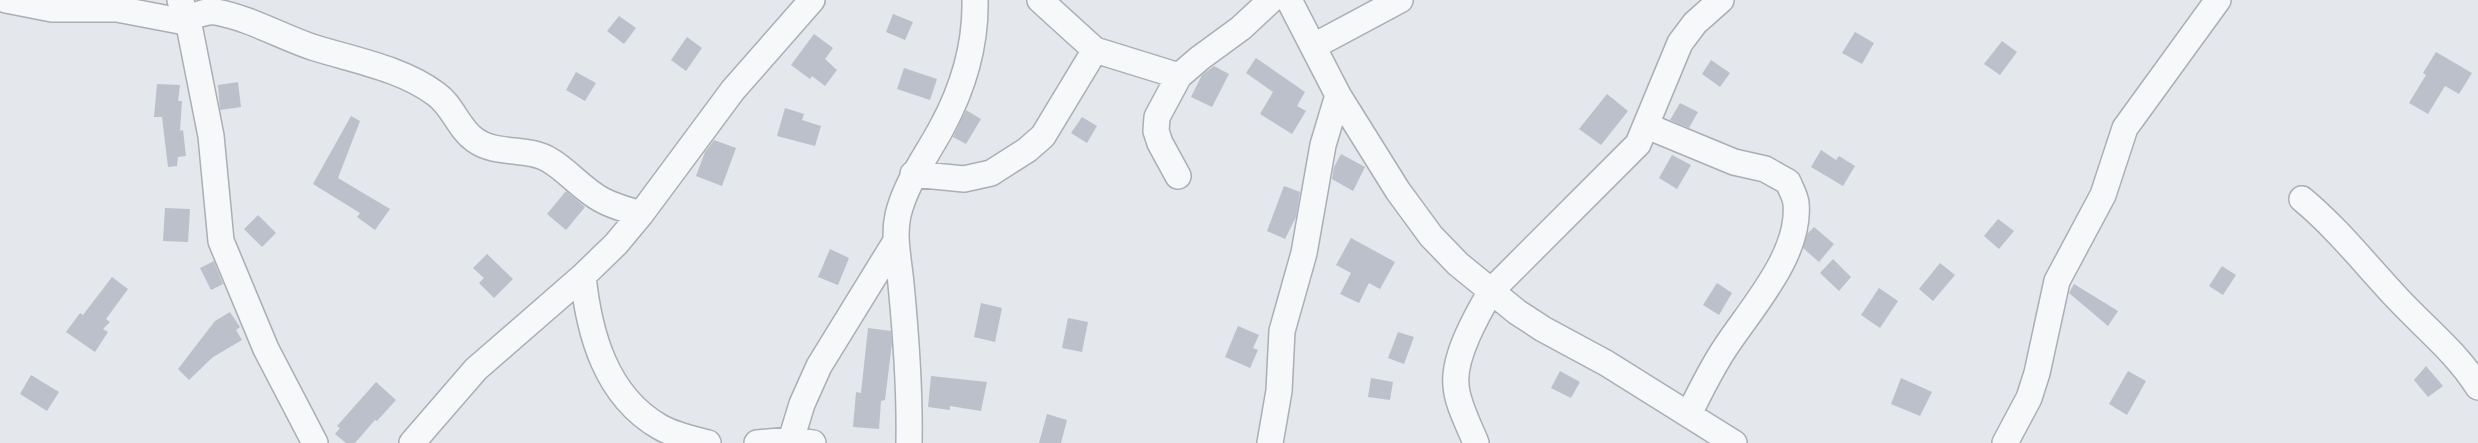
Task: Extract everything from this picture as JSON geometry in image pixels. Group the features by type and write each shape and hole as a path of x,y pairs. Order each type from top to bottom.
{"street":[{"path":"6,0 52,9 117,9 167,20 191,8 216,12 263,27 286,38 361,61 420,85 436,94 447,104 465,131 475,140 486,146 540,156 551,161 601,200 642,214"},
{"path":"412,443 476,370 583,276 642,214 733,90 812,0"},
{"path":"909,443 905,341 896,240 898,216 913,174 942,127 966,71 973,41 975,0"},
{"path":"1040,0 1095,50 1179,76"},
{"path":"1178,176 1160,143 1156,131 1157,117 1179,76 1241,28 1271,0"},
{"path":"1290,0 1338,95 1398,191 1430,236 1491,292 1544,329 1606,363 1734,443"},
{"path":"1314,46 1400,0"},
{"path":"1476,443 1458,397 1456,371 1476,317 1491,292 1638,144 1680,43 1695,23 1721,0"},
{"path":"2005,443 2029,398 2037,373 2057,281 2103,195 2125,128 2218,0"},
{"path":"191,8 211,136 221,241 266,349 315,443"},
{"path":"913,174 964,178 991,173 1027,150 1042,136 1095,50"},
{"path":"1270,443 1279,391 1282,331 1304,253 1323,145 1338,95"},
{"path":"1647,126 1734,162 1765,169 1788,182 1796,202 1795,222 1790,244 1767,286 1725,348 1688,414"},
{"path":"2302,199 2339,232 2398,299 2456,358 2478,387"},
{"path":"757,443 802,441 802,404 819,366 896,240"},
{"path":"583,276 586,303 594,339 607,372 620,391 634,406 660,428 708,443"}],"building":[{"path":"893,14 913,22 905,40 886,32"},
{"path":"619,16 636,28 624,44 607,31"},
{"path":"1855,32 1874,43 1862,64 1842,53"},
{"path":"814,34 833,48 825,59 837,70 825,86 812,76 810,79 791,65"},
{"path":"687,37 702,48 686,71 671,60"},
{"path":"2002,41 2017,52 2000,75 1984,64"},
{"path":"2436,52 2472,73 2459,94 2445,86 2428,114 2409,103 2426,75 2423,73"},
{"path":"1256,58 1305,92 1297,106 1306,111 1292,134 1260,114 1273,92 1246,73"},
{"path":"1711,60 1730,73 1720,87 1702,74"},
{"path":"1214,66 1229,74 1212,107 1191,97 1202,75"},
{"path":"904,68 937,79 930,100 897,89"},
{"path":"576,72 596,83 585,101 566,90"},
{"path":"238,82 241,107 220,110 218,85"},
{"path":"157,84 180,85 178,101 182,101 180,131 183,130 186,156 178,157 177,166 168,167 162,117 154,117"},
{"path":"1607,94 1628,111 1601,145 1579,129"},
{"path":"1680,103 1698,112 1689,128 1670,120"},
{"path":"785,108 804,114 802,120 821,126 815,146 777,136"},
{"path":"966,110 981,119 966,144 953,137"},
{"path":"351,116 360,121 338,178 390,209 375,230 357,217 360,213 313,184"},
{"path":"1082,117 1097,126 1087,143 1071,133"},
{"path":"714,140 736,148 722,186 696,176 705,152"},
{"path":"1821,150 1836,160 1839,156 1855,166 1843,186 1811,167"},
{"path":"1341,154 1365,167 1353,191 1332,179 1334,167"},
{"path":"1672,155 1691,165 1677,189 1659,178"},
{"path":"1284,186 1300,192 1296,217 1285,239 1267,231"},
{"path":"566,191 585,207 566,230 547,214"},
{"path":"165,208 190,209 188,242 163,241"},
{"path":"258,215 276,233 262,247 244,229"},
{"path":"1998,219 2014,231 1999,249 1984,236"},
{"path":"1814,227 1834,244 1819,262 1803,248 1807,234"},
{"path":"1351,238 1395,262 1380,289 1369,283 1359,303 1340,294 1351,273 1336,265"},
{"path":"830,249 849,258 838,285 818,277"},
{"path":"487,254 513,279 494,298 479,283 484,278 473,268"},
{"path":"1833,259 1851,277 1839,291 1820,273"},
{"path":"214,261 223,284 211,290 200,268"},
{"path":"1940,263 1955,275 1933,301 1919,289"},
{"path":"2222,266 2236,275 2223,295 2209,286"},
{"path":"112,277 128,289 106,319 110,322 103,329 108,332 95,352 66,332 80,313 83,315"},
{"path":"1717,283 1732,293 1719,315 1703,305"},
{"path":"2074,284 2118,311 2108,326 2069,293"},
{"path":"1879,288 1898,301 1880,328 1861,315"},
{"path":"981,303 1002,308 995,342 974,337"},
{"path":"230,312 240,327 236,330 242,340 213,357 189,380 178,369 215,321"},
{"path":"1068,318 1088,322 1082,352 1062,348"},
{"path":"1238,326 1259,335 1253,348 1258,350 1250,368 1225,357"},
{"path":"868,328 891,331 892,343 885,400 881,401 879,429 853,427 856,392 861,393"},
{"path":"1398,332 1414,337 1404,364 1388,358"},
{"path":"2426,366 2443,386 2428,397 2414,380"},
{"path":"1560,371 1580,382 1571,398 1551,388"},
{"path":"2128,371 2146,381 2127,415 2109,404"},
{"path":"31,375 59,392 47,411 20,394"},
{"path":"931,376 987,382 981,411 950,406 950,410 928,407"},
{"path":"1371,378 1393,382 1390,400 1368,397"},
{"path":"1901,378 1932,392 1920,416 1891,404"},
{"path":"376,382 396,400 355,443 346,443 335,434 340,428 337,426"},
{"path":"1047,414 1067,420 1061,443 1039,443"}]}
